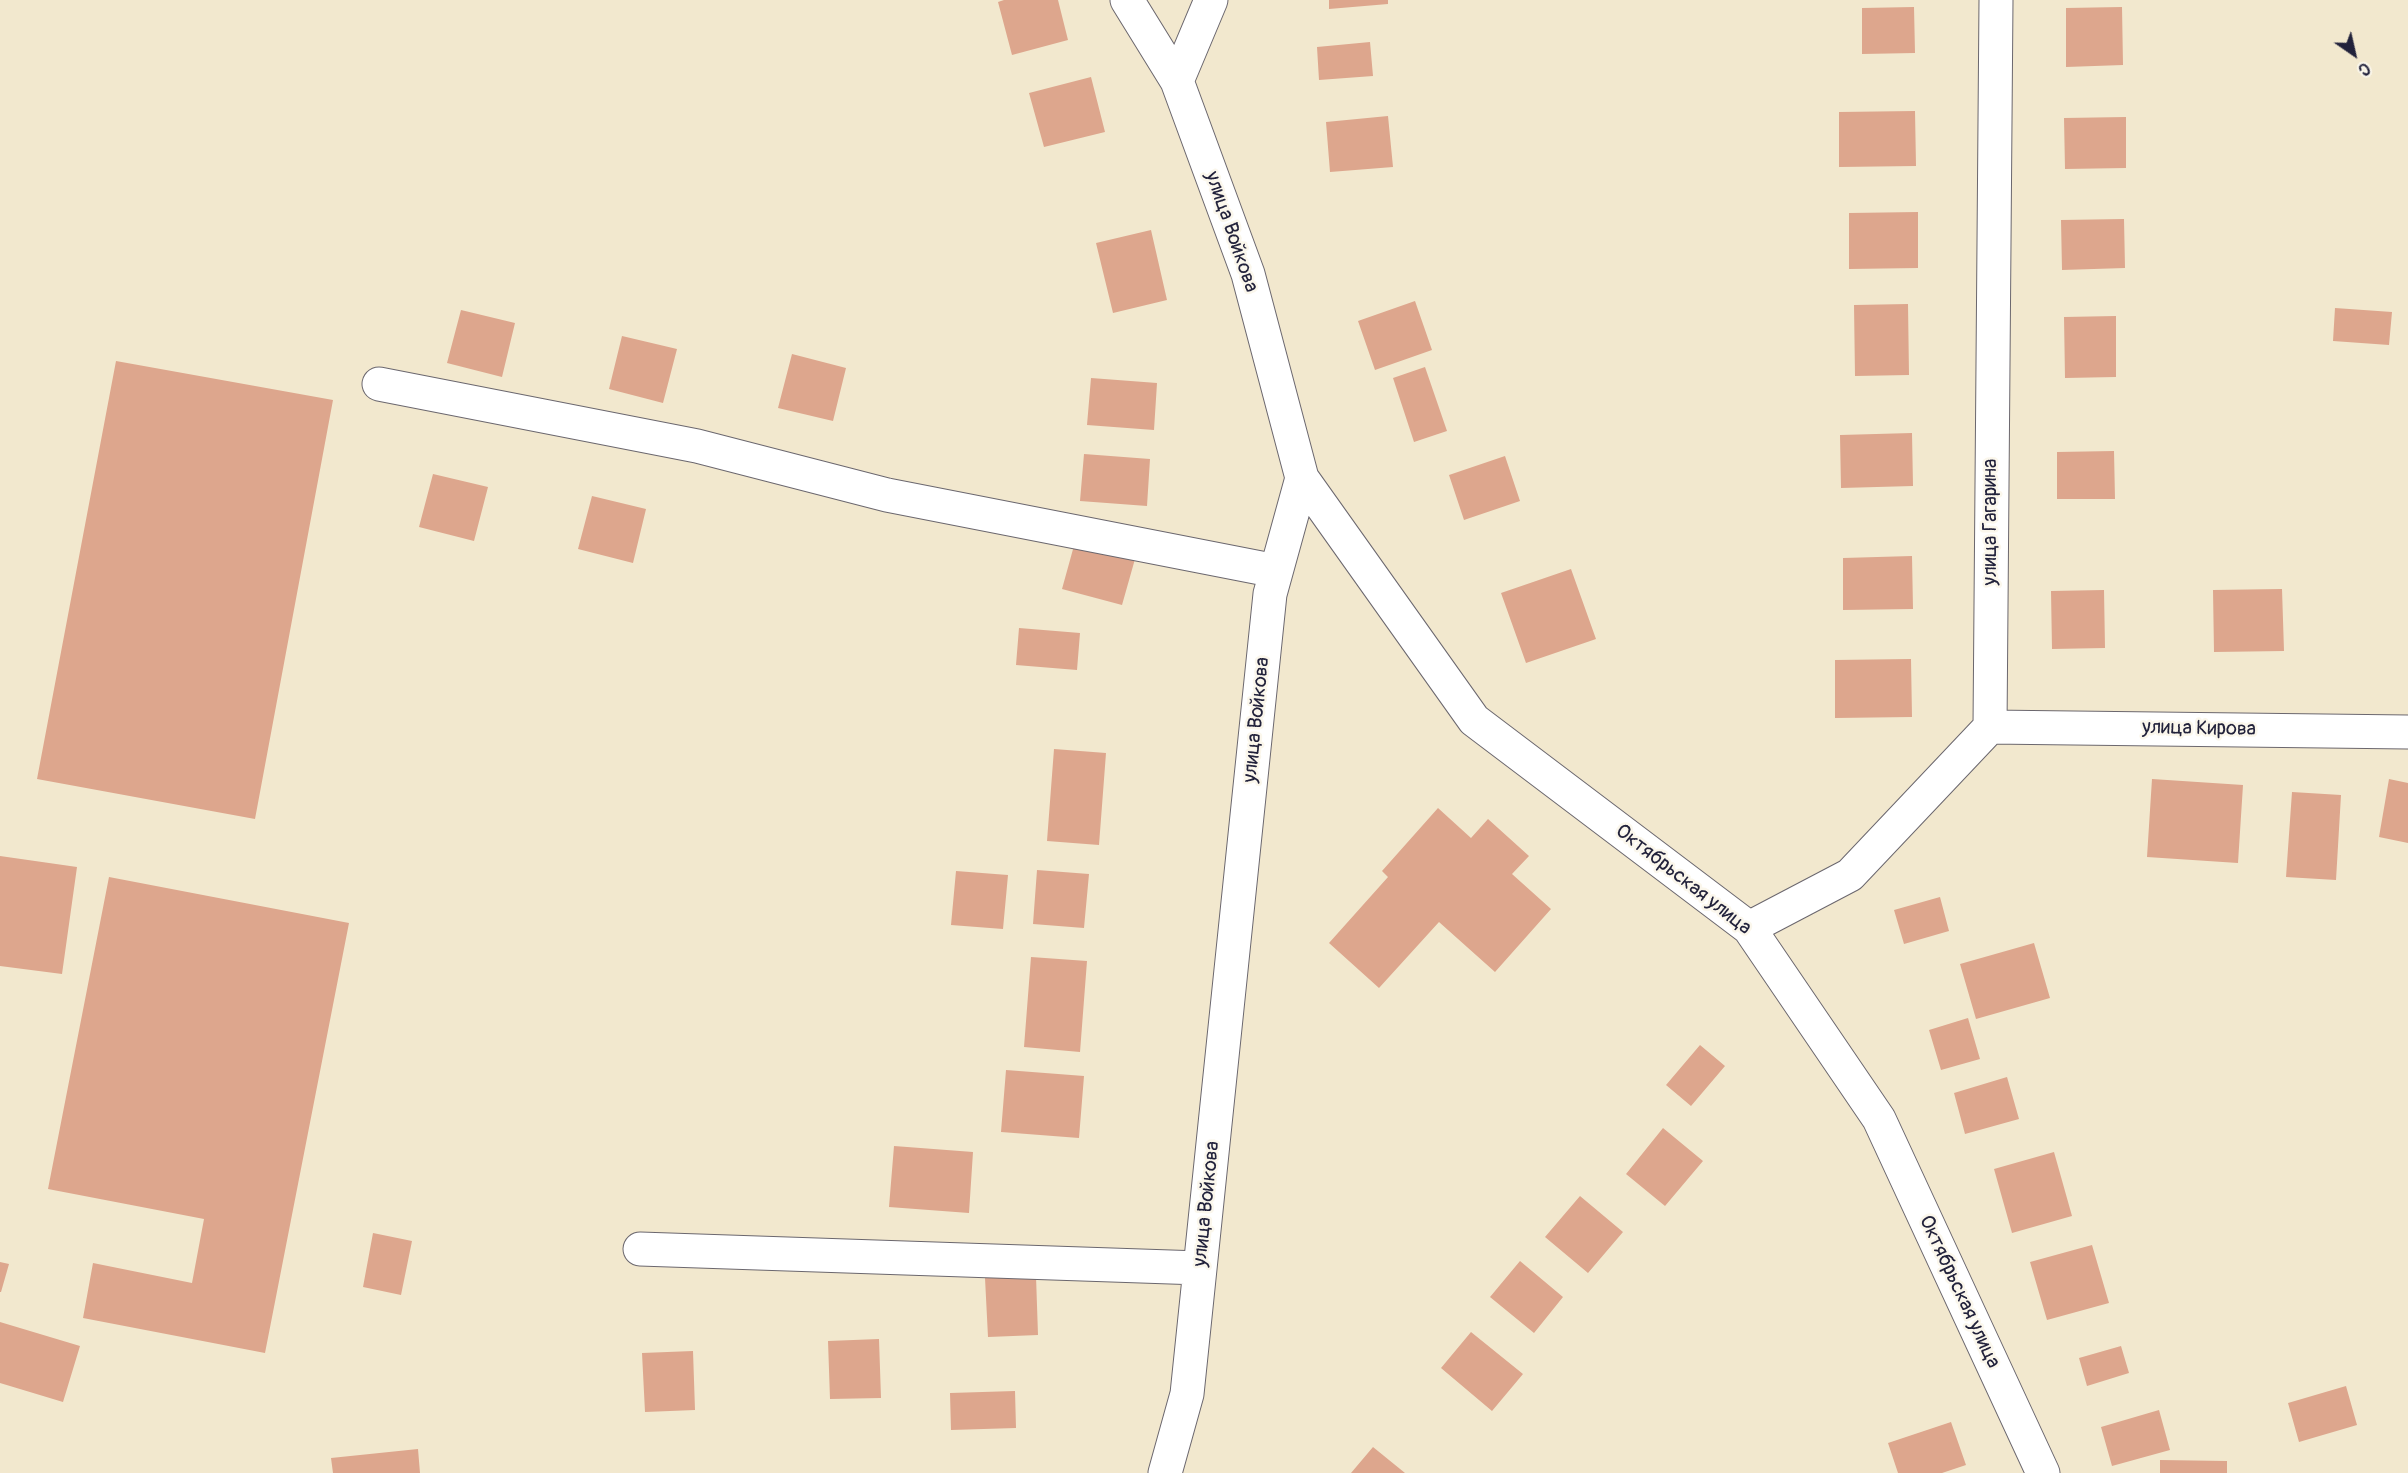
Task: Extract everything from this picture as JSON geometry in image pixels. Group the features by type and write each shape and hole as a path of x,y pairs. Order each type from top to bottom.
{"street":[{"name":"улица Войкова","path":"1127,0 1177,81 1248,274 1302,478 1270,594 1187,1394 1165,1473"},
{"path":"1177,81 1211,0"},
{"name":"улица Гагарина","path":"1990,727 1995,0"},
{"path":"379,384 697,446 887,495 1276,572"},
{"name":"Октябрьская улица","path":"1302,478 1474,720 1749,928 1879,1119 2043,1473"},
{"path":"1749,928 1850,875 1990,727"},
{"name":"улица Кирова","path":"1990,727 2408,732"},
{"path":"640,1250 1200,1268"}],"building":[{"path":"1058,0 1068,40 1012,55 998,2"},
{"path":"1329,0 1388,0 1388,4 1329,9"},
{"path":"1914,7 1915,53 1862,54 1862,8"},
{"path":"2122,7 2123,65 2066,67 2066,8"},
{"path":"1370,42 1373,76 1319,80 1317,47"},
{"path":"1091,77 1105,132 1044,147 1029,93"},
{"path":"1915,111 1916,166 1839,167 1839,112"},
{"path":"1388,116 1393,167 1330,172 1326,122"},
{"path":"2126,117 2126,168 2065,169 2064,118"},
{"path":"1918,212 1918,268 1849,269 1849,213"},
{"path":"2124,219 2125,268 2062,270 2061,220"},
{"path":"1151,230 1167,300 1113,313 1096,243"},
{"path":"1415,301 1432,350 1375,370 1358,321"},
{"path":"1908,304 1909,375 1855,376 1854,305"},
{"path":"2335,308 2392,312 2389,345 2333,341"},
{"path":"461,310 515,323 502,377 447,363"},
{"path":"2116,316 2116,377 2065,378 2064,317"},
{"path":"622,336 677,349 663,403 609,389"},
{"path":"792,354 846,368 833,421 778,408"},
{"path":"116,361 333,400 255,819 37,779"},
{"path":"1425,367 1447,431 1414,442 1393,378"},
{"path":"1091,378 1157,383 1154,430 1087,425"},
{"path":"1912,433 1913,486 1841,488 1840,435"},
{"path":"2114,451 2115,499 2057,499 2057,452"},
{"path":"1084,454 1150,459 1147,506 1080,501"},
{"path":"1505,456 1520,501 1464,520 1449,475"},
{"path":"433,474 488,487 474,541 419,527"},
{"path":"592,496 646,509 633,563 578,549"},
{"path":"1075,542 1135,559 1122,605 1062,589"},
{"path":"1912,556 1913,609 1843,610 1843,558"},
{"path":"1571,569 1596,639 1526,663 1501,593"},
{"path":"2282,589 2284,651 2214,652 2213,590"},
{"path":"2104,590 2105,648 2052,649 2051,591"},
{"path":"1019,628 1080,633 1077,670 1016,665"},
{"path":"1911,659 1912,717 1835,718 1835,660"},
{"path":"1054,749 1106,753 1099,845 1047,841"},
{"path":"2152,779 2243,785 2238,863 2147,857"},
{"path":"2389,779 2408,783 2408,843 2379,837"},
{"path":"2292,792 2341,795 2336,880 2286,877"},
{"path":"1438,808 1471,838 1488,819 1529,856 1512,874 1551,909 1495,972 1439,922 1379,988 1329,943 1388,877 1382,871"},
{"path":"0,856 77,867 62,974 0,966"},
{"path":"1037,870 1089,874 1084,928 1033,924"},
{"path":"956,871 1008,875 1003,929 951,925"},
{"path":"109,877 349,923 265,1353 83,1318 93,1263 192,1283 204,1219 48,1189"},
{"path":"1940,897 1949,931 1904,944 1894,910"},
{"path":"2034,943 2050,998 1976,1019 1960,964"},
{"path":"1031,957 1087,961 1080,1052 1024,1047"},
{"path":"1968,1018 1980,1059 1941,1070 1929,1030"},
{"path":"1700,1045 1725,1066 1691,1106 1666,1085"},
{"path":"1006,1070 1084,1076 1079,1138 1001,1132"},
{"path":"2007,1077 2019,1119 1965,1134 1954,1093"},
{"path":"1663,1128 1703,1161 1665,1206 1626,1174"},
{"path":"894,1146 973,1152 969,1213 889,1207"},
{"path":"2054,1152 2072,1216 2012,1233 1994,1169"},
{"path":"1580,1196 1623,1232 1588,1273 1545,1237"},
{"path":"373,1233 412,1241 401,1295 363,1287"},
{"path":"2092,1245 2109,1303 2047,1320 2030,1262"},
{"path":"1520,1261 1563,1297 1534,1333 1490,1297"},
{"path":"0,1262 9,1264 1,1292 0,1292"},
{"path":"1036,1276 1038,1335 988,1337 985,1278"},
{"path":"0,1322 80,1346 63,1402 0,1383"},
{"path":"1471,1332 1523,1374 1492,1411 1441,1368"},
{"path":"879,1339 881,1398 830,1399 828,1341"},
{"path":"2121,1346 2129,1373 2087,1386 2079,1358"},
{"path":"693,1351 695,1410 645,1412 642,1353"},
{"path":"2346,1386 2357,1425 2299,1442 2288,1403"},
{"path":"1015,1391 1016,1428 951,1430 950,1393"},
{"path":"2159,1410 2170,1450 2112,1466 2101,1427"},
{"path":"1951,1422 1966,1465 1942,1473 1898,1473 1888,1443"},
{"path":"1373,1447 1405,1473 1351,1473"},
{"path":"418,1449 420,1473 333,1473 331,1458"},
{"path":"2160,1460 2227,1461 2227,1473 2160,1473"}]}
